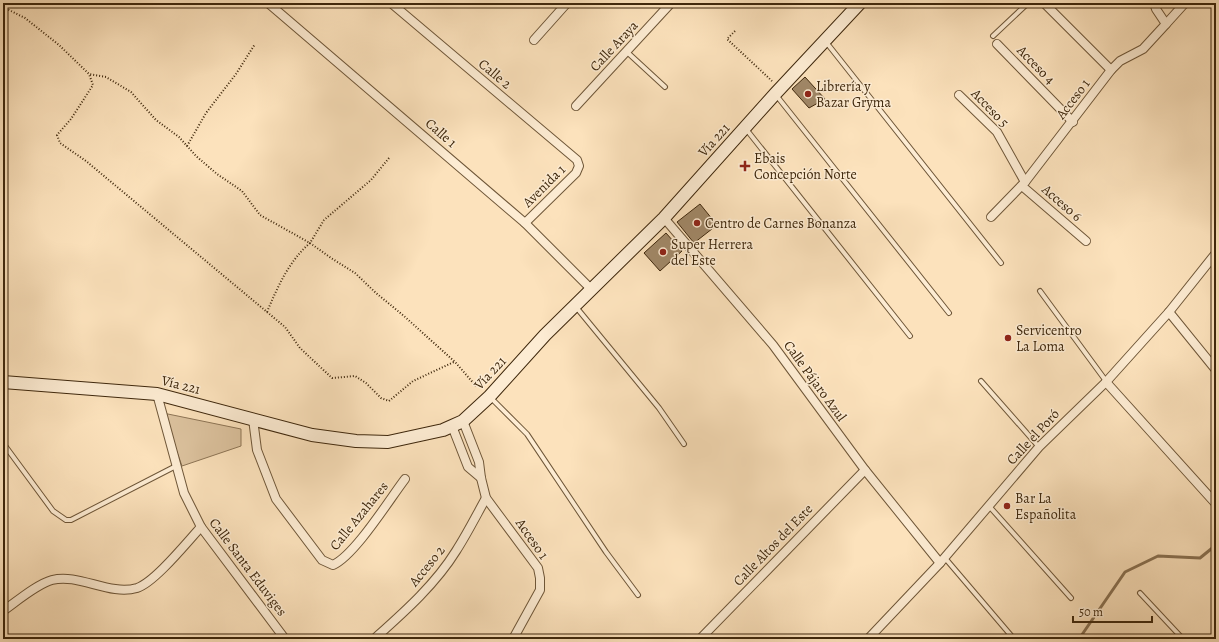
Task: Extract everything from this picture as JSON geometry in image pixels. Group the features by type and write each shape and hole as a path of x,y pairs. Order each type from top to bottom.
{"main road":[{"name":"Vía 221","path":"3,382 157,394 312,435 356,441 388,442 443,430 463,421 489,397 575,305 664,218 858,4"}],"street":[{"name":"Calle 1","path":"268,3 525,223 591,289"},
{"name":"Calle 2","path":"391,3 577,160 579,166"},
{"path":"534,40 567,3"},
{"name":"Calle Araya","path":"576,106 671,3"},
{"path":"1044,3 1111,70"},
{"path":"1154,3 1156,9 1166,24 1185,3"},
{"name":"Acceso 1","path":"991,216 1023,184 1073,122 1111,70 1120,61 1143,48 1166,24"},
{"name":"Acceso 4","path":"997,44 1073,122"},
{"name":"Acceso 5","path":"958,95 997,132 1023,184"},
{"name":"Avenida 1","path":"525,223 576,173 579,166"},
{"name":"Acceso 6","path":"1023,184 1086,241"},
{"name":"Calle Pájaro Azul","path":"664,218 773,345 865,470 942,560"},
{"name":"Calle el Poró","path":"868,639 942,560 1040,447 1106,382 1168,312 1216,253"},
{"path":"1168,312 1216,370"},
{"path":"1106,382 1216,504"},
{"name":"Calle Santa Eduviges","path":"157,394 184,493 201,527 285,639"},
{"name":"Calle Azahares","path":"253,419 257,450 276,499 322,560 327,562 333,564 340,562 364,535 405,479"},
{"name":"Acceso 1","path":"463,421 479,462 486,498 538,568 540,590 513,639"},
{"path":"452,426 468,468 481,478"},
{"name":"Calle Altos del Este","path":"700,639 865,470"},
{"name":"Acceso 2","path":"374,639 420,595 445,567 486,498"},
{"path":"3,611 42,585 51,580 61,578 113,588 137,588 146,583 167,564 201,527"}],"lane":[{"path":"993,36 1028,3"},
{"path":"824,40 1001,263"},
{"path":"627,52 665,87"},
{"path":"777,92 949,313"},
{"path":"745,128 910,336"},
{"path":"1040,291 1106,382"},
{"path":"575,305 655,402 684,444"},
{"path":"982,381 1040,447"},
{"path":"489,397 527,434 606,552 638,595"},
{"path":"3,442 54,511 66,520 71,520 177,466"},
{"path":"989,506 1071,598"},
{"path":"942,560 1014,639"},
{"path":"1140,593 1183,639"}],"path":[{"path":"3,5 25,18 59,45 89,74 93,85 71,119 57,135 60,143 86,161 285,327 300,348 332,378 355,376 366,383 381,398 390,400 413,381 455,362"},
{"path":"734,32 727,39 777,92"},
{"path":"187,146 206,113 236,74 255,44"},
{"path":"89,74 106,77 131,92 156,120 179,137 217,174 242,191 260,215 310,243 355,273 455,362 476,386"},
{"path":"267,312 288,266 297,254 310,243 324,220 371,180 390,158"}],"shaded area":[{"path":"163,413 241,429 241,446 182,466"}],"building":[{"name":"Librería y Bazar Gryma","path":"805,77 825,99 809,108 792,89"},
{"name":"Centro de Carnes Bonanza","path":"700,204 717,225 694,243 677,222"},
{"name":"Super Herrera del Este","path":"666,233 682,251 660,271 644,253"}],"waterway":[{"path":"1079,639 1125,572 1158,556 1200,558 1216,545"}],"place":[{"name":"Librería y Bazar Gryma","path":"808,94"},
{"name":"Ebais Concepción Norte","path":"745,166"},
{"name":"Centro de Carnes Bonanza","path":"697,223"},
{"name":"Super Herrera del Este","path":"663,252"},
{"name":"Servicentro La Loma","path":"1008,338"},
{"name":"Bar La Españolita","path":"1007,506"}]}
